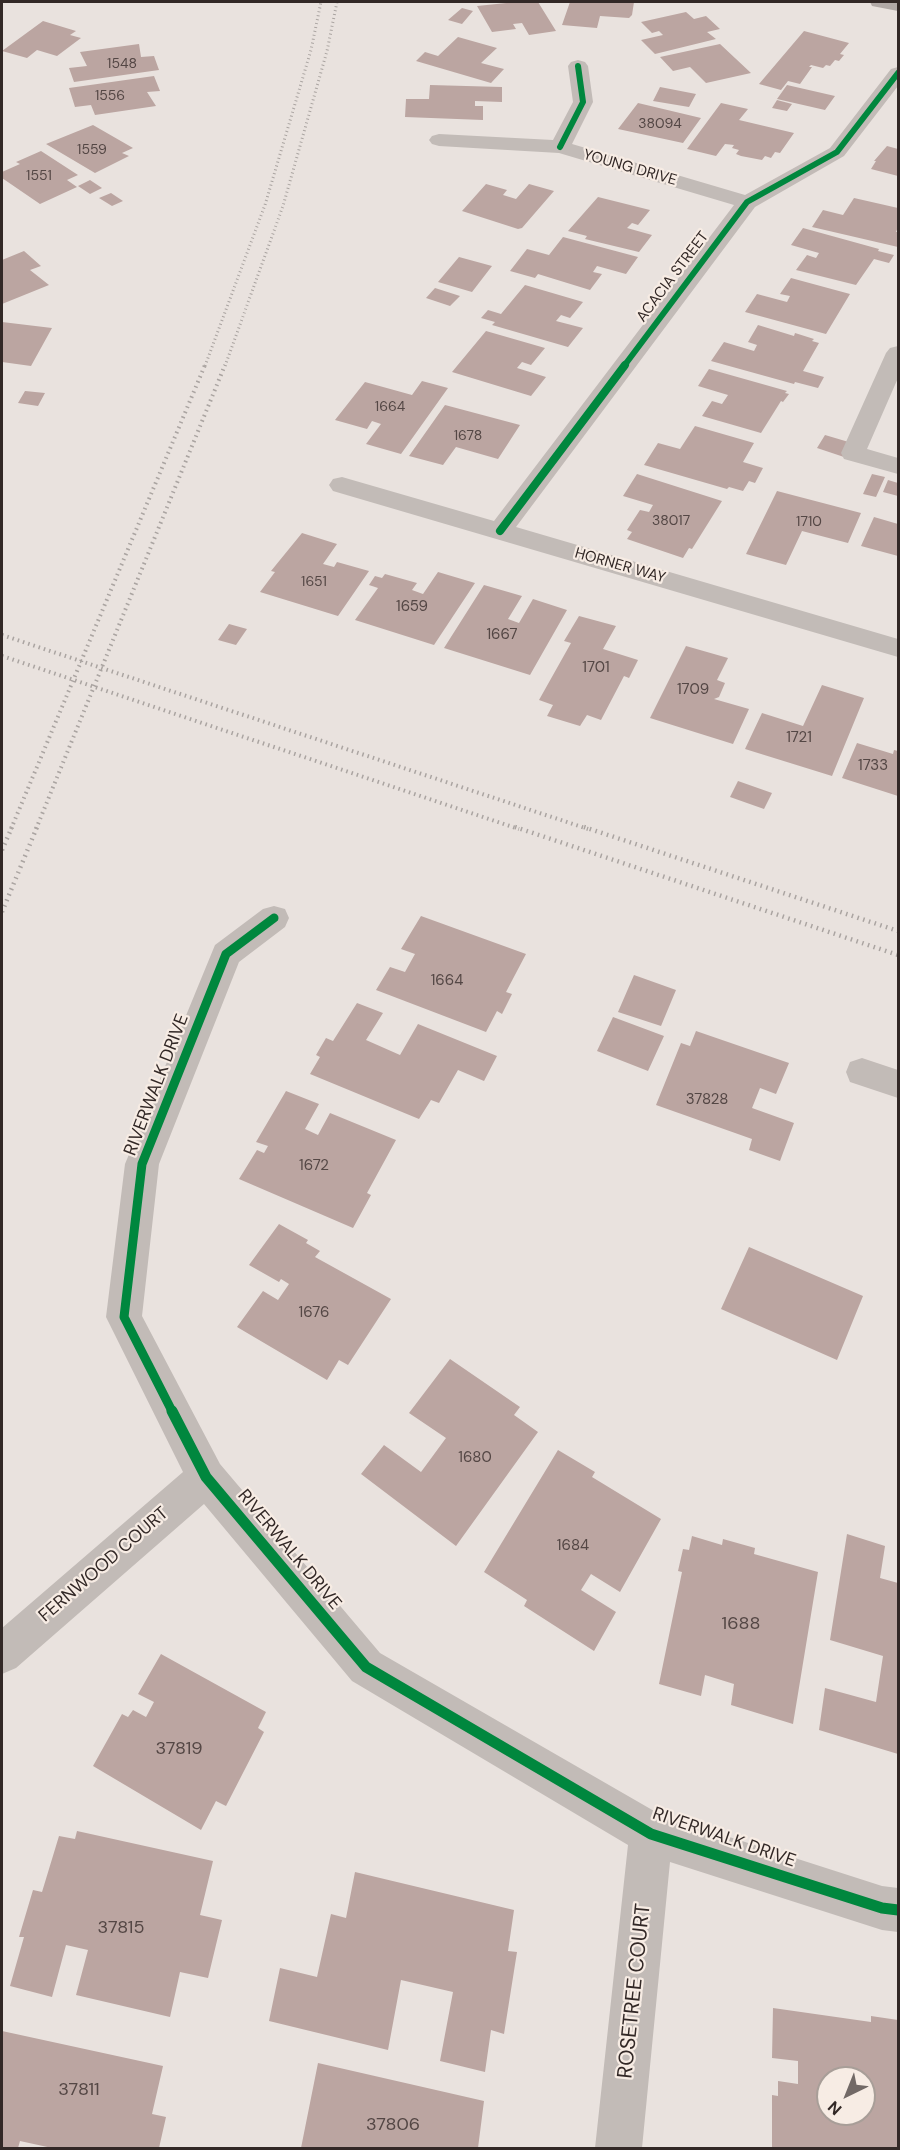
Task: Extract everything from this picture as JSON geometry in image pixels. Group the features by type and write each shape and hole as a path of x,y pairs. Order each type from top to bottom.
{"main road":[{"path":"879,2 898,6"}],"street":[{"path":"560,147 583,102 578,66"},
{"name":"ACACIA STREET","path":"500,531 747,202 837,152 898,73"},
{"name":"YOUNG DRIVE","path":"439,140 560,147 747,202"},
{"path":"898,352 853,453 898,466"},
{"name":"HORNER WAY","path":"342,485 898,648"},
{"name":"RIVERWALK DRIVE","path":"274,918 226,954 142,1164 124,1317 206,1476 366,1667 651,1834 882,1908 898,1910"},
{"path":"862,1072 898,1084"},
{"name":"FERNWOOD COURT","path":"2,1654 206,1476"},
{"name":"ROSETREE COURT","path":"619,2148 651,1834"}],"building":[{"path":"538,2 556,31 529,35 522,23 513,24 516,29 492,32 477,6"},
{"path":"570,2 634,2 632,15 629,18 600,16 597,28 562,25"},
{"path":"462,8 473,11 462,24 448,20"},
{"path":"686,12 694,19 706,16 720,29 707,32 716,39 655,54 641,40 663,35 659,31 652,33 641,22"},
{"path":"43,21 76,31 70,35 81,38 57,56 37,50 27,58 2,51"},
{"path":"804,31 849,43 840,54 844,55 830,66 826,65 823,68 811,65 809,67 812,67 800,84 788,81 781,90 759,84"},
{"path":"458,37 497,48 481,63 504,69 491,83 416,61 425,52 438,56"},
{"path":"139,44 141,57 154,56 159,70 74,82 69,68 87,66 80,52"},
{"path":"720,44 751,73 706,83 690,67 673,71 660,57"},
{"path":"154,76 160,91 147,92 156,106 95,115 91,105 75,107 69,88"},
{"path":"430,85 502,87 502,102 475,101 475,106 483,106 483,120 405,117 406,99 429,99"},
{"path":"787,85 835,96 825,110 777,99"},
{"path":"660,87 696,94 689,107 653,101"},
{"path":"777,100 792,104 787,111 772,108"},
{"path":"638,103 701,118 683,143 618,129"},
{"path":"721,103 748,109 739,120 794,133 780,153 775,152 771,158 765,156 762,160 736,154 739,150 732,148 734,145 725,144 716,156 687,149"},
{"path":"93,125 133,148 122,153 129,156 95,173 46,144"},
{"path":"887,146 898,149 898,176 871,169 876,161 874,161"},
{"path":"41,151 78,175 67,180 77,187 40,204 2,178 2,172 20,164 16,162"},
{"path":"90,180 102,188 90,194 78,186"},
{"path":"486,184 507,190 503,195 516,199 529,184 554,191 522,228 518,229 462,211"},
{"path":"111,193 123,201 112,206 99,198"},
{"path":"598,197 650,210 638,225 632,223 627,228 652,235 639,252 585,239 587,236 568,231"},
{"path":"854,198 898,208 896,232 898,232 898,247 812,227 823,210 843,215"},
{"path":"803,228 894,255 889,263 874,259 856,285 796,270 807,255 816,258 819,253 791,245"},
{"path":"563,237 638,257 626,274 597,266 593,272 602,274 590,290 538,274 535,278 510,271 527,249 549,255"},
{"path":"24,251 41,266 30,270 49,285 2,304 2,260"},
{"path":"459,257 492,266 472,292 438,282"},
{"path":"791,278 850,294 826,334 745,312 757,294 787,302 790,296 780,294"},
{"path":"525,285 583,302 570,318 561,315 556,321 583,328 568,347 492,325 495,322 481,318 488,310 501,314"},
{"path":"435,288 460,296 450,306 426,298"},
{"path":"2,322 52,328 31,366 2,362"},
{"path":"758,325 794,336 795,333 819,343 803,371 824,377 818,388 795,382 794,384 711,361 724,342 754,351 757,345 748,342"},
{"path":"486,331 545,348 531,365 522,362 517,368 546,377 531,396 452,372"},
{"path":"709,369 787,391 785,393 789,394 783,402 781,401 761,433 702,416 712,401 722,404 728,395 698,386"},
{"path":"422,381 448,388 401,454 366,444 381,424 372,421 367,429 335,420 365,382 412,395"},
{"path":"25,391 45,393 38,406 18,403"},
{"path":"445,405 520,425 498,459 456,447 443,465 409,456"},
{"path":"695,426 754,443 743,462 763,468 755,483 749,481 743,491 729,487 727,489 644,465 658,443 680,449"},
{"path":"825,435 852,443 844,457 817,448"},
{"path":"637,474 722,501 692,549 689,548 683,558 627,539 632,532 627,530 640,510 649,512 653,505 623,496"},
{"path":"872,474 885,477 876,497 863,494"},
{"path":"888,480 898,483 898,496 883,492"},
{"path":"777,491 861,513 848,543 802,531 786,565 746,554"},
{"path":"874,517 898,524 898,556 861,546"},
{"path":"302,533 337,544 323,564 334,567 337,562 369,571 338,616 260,592 275,572 271,571"},
{"path":"438,572 475,583 434,645 355,620 378,588 369,585 375,576 382,578 385,574 417,583 412,590 423,594"},
{"path":"484,585 522,596 508,619 519,623 533,599 567,610 530,675 444,648"},
{"path":"579,616 616,626 603,649 638,660 629,678 624,676 601,720 587,715 580,726 547,716 553,705 539,700 571,643 564,641"},
{"path":"229,624 247,629 236,645 218,640"},
{"path":"686,646 728,658 717,680 725,683 719,697 714,699 749,709 733,744 650,718"},
{"path":"822,685 864,698 832,776 745,749 762,713 803,726"},
{"path":"857,743 893,754 894,750 898,751 898,796 842,778"},
{"path":"738,781 772,793 764,809 730,797"},
{"path":"421,916 526,954 506,992 512,994 502,1014 497,1011 486,1032 376,990 390,967 405,972 415,954 401,949"},
{"path":"634,975 676,990 661,1026 618,1012"},
{"path":"357,1003 383,1013 366,1040 400,1055 418,1024 497,1056 484,1081 458,1070 439,1103 431,1100 419,1119 310,1074 320,1057 316,1055 326,1038 333,1041"},
{"path":"613,1017 664,1036 648,1071 597,1051"},
{"path":"696,1031 789,1063 776,1094 760,1088 752,1108 794,1123 780,1161 749,1150 752,1139 656,1105 681,1043 690,1046"},
{"path":"286,1091 319,1104 305,1129 318,1135 330,1113 396,1140 367,1193 371,1195 353,1228 239,1179 257,1150 264,1153 268,1146 256,1142"},
{"path":"279,1224 308,1240 306,1243 320,1251 315,1257 391,1299 348,1365 339,1360 327,1380 237,1327 263,1291 278,1300 289,1284 281,1279 279,1282 249,1265"},
{"path":"749,1247 863,1296 837,1360 721,1309"},
{"path":"450,1359 520,1407 514,1415 538,1432 456,1546 361,1474 384,1445 421,1472 446,1438 409,1413"},
{"path":"558,1450 595,1472 592,1477 661,1519 620,1592 591,1574 581,1590 616,1612 594,1651 524,1606 527,1600 484,1572"},
{"path":"847,1534 885,1546 880,1578 898,1583 898,1754 819,1730 825,1688 876,1702 883,1656 830,1640"},
{"path":"692,1536 722,1545 723,1539 755,1548 754,1554 818,1572 793,1724 731,1705 734,1684 705,1675 701,1696 659,1684 682,1572 678,1571 683,1549 689,1550"},
{"path":"161,1654 266,1712 258,1728 264,1732 226,1806 216,1801 201,1830 93,1766 122,1714 128,1717 133,1710 146,1717 154,1702 138,1694"},
{"path":"77,1831 213,1861 200,1915 222,1920 208,1978 180,1972 170,2017 76,1995 88,1950 66,1945 52,1997 10,1986 24,1937 19,1937 33,1890 42,1892 59,1836 75,1839"},
{"path":"355,1872 514,1910 508,1951 517,1952 504,2034 491,2030 485,2072 440,2061 453,1992 401,1980 388,2050 269,2021 280,1968 317,1977 331,1914 346,1918"},
{"path":"773,2008 871,2022 871,2016 898,2020 898,2148 772,2148 772,2095 778,2096 778,2081 798,2084 798,2061 772,2058"},
{"path":"2,2031 163,2066 152,2114 166,2117 159,2148 52,2148 20,2141 18,2148 2,2148"},
{"path":"318,2063 484,2101 478,2148 301,2148"}],"railway":[{"path":"205,366 265,205 311,50 321,2"},
{"path":"225,366 283,206 327,51 337,2"},
{"path":"81,661 205,365"},
{"path":"102,668 225,365"},
{"path":"2,635 81,661"},
{"path":"2,656 73,680"},
{"path":"73,680 81,661"},
{"path":"81,661 102,668"},
{"path":"94,687 102,668"},
{"path":"102,668 588,829"},
{"path":"11,829 73,680"},
{"path":"73,680 94,687"},
{"path":"36,829 94,687"},
{"path":"94,687 519,829"},
{"path":"2,850 12,827"},
{"path":"2,912 37,827"},
{"path":"515,827 898,955"},
{"path":"584,827 898,931"}],"cycle path":[{"path":"560,147 583,102 578,66"},
{"path":"500,531 747,202 837,152 898,73"},
{"path":"274,918 226,954 142,1164 124,1317 206,1477 366,1667 651,1834 882,1908 898,1910"}]}
